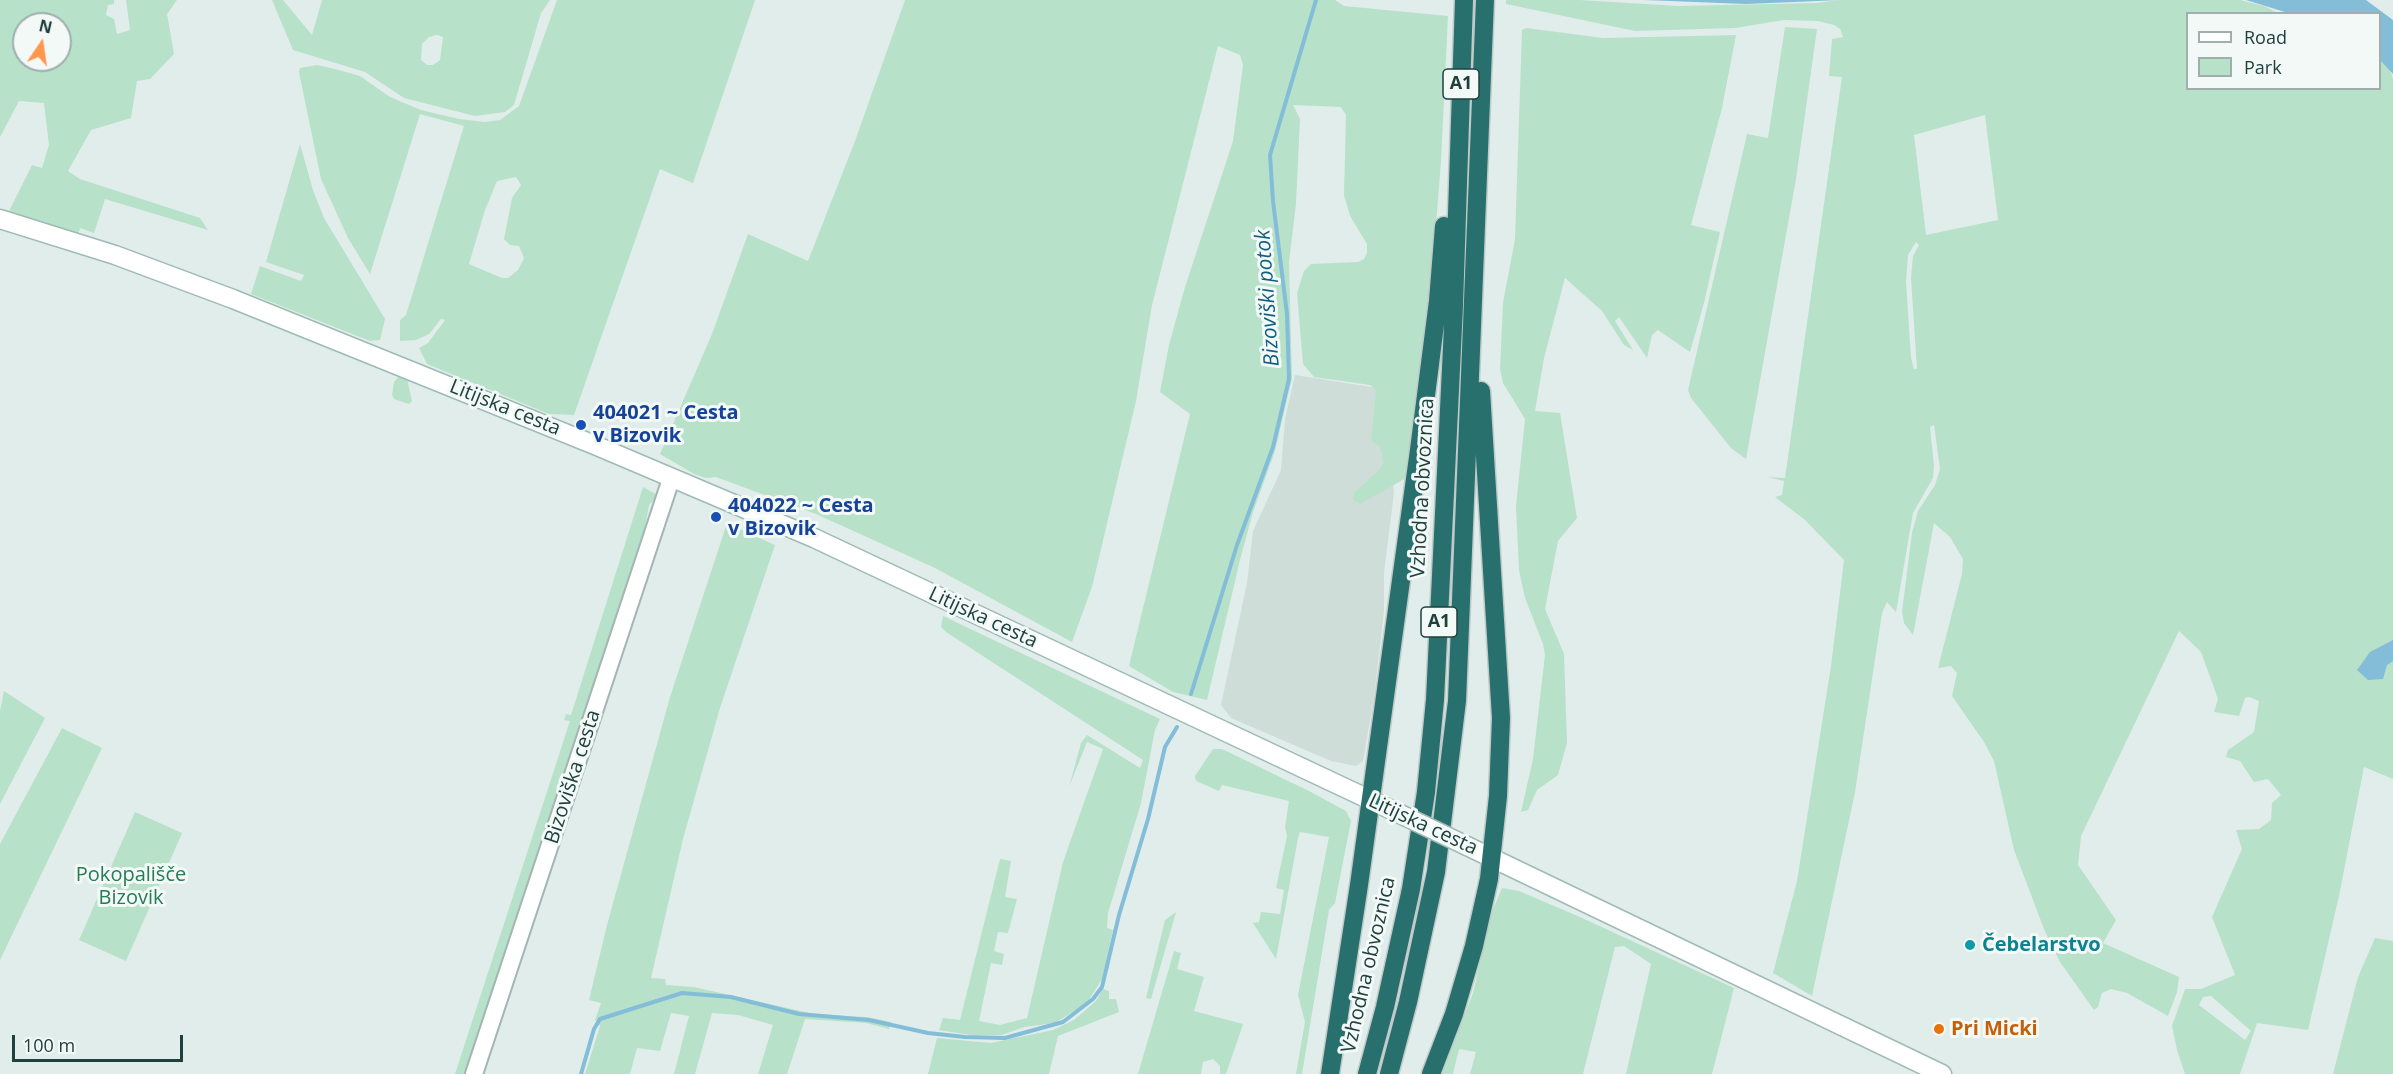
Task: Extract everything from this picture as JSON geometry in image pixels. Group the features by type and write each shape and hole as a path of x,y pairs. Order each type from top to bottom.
{"highway":[{"name":"Vzhodna obvoznica","path":"1367,1074 1385,1007 1411,889 1426,792 1435,700 1453,317 1464,2"},
{"name":"A1","path":"1389,1074 1413,982 1436,872 1457,701 1485,4"},
{"path":"1330,1074 1359,885 1438,301 1446,199 1457,164"},
{"path":"1431,1074 1467,973 1491,857 1498,796 1501,718 1481,403 1484,317 1474,292"}],"main road":[{"name":"Litijska cesta","path":"0,219 123,258 233,299 561,430 824,543 1491,857 1942,1074"}],"street":[{"name":"Bizoviška cesta","path":"474,1074 671,479"}],"shaded area":[{"path":"1295,375 1384,389 1394,493 1384,573 1384,611 1374,698 1363,761 1356,766 1331,761 1231,718 1221,705 1247,583 1253,531 1281,470 1285,419"}],"green space":[{"path":"0,0 114,0 114,4 108,5 106,15 114,19 117,34 130,30 126,0 177,0 167,14 174,54 150,79 137,81 131,118 91,130 68,171 80,179 200,218 208,230 105,199 94,233 80,228 78,236 9,211 32,165 42,168 49,145 44,103 19,101 0,137"},
{"path":"272,0 283,0 312,35 322,0 550,0 541,13 514,105 505,112 475,116 404,98 365,72 293,50","holes":["437,35 443,37 440,60 433,65 427,65 421,60 422,44 429,37"]},
{"path":"557,0 755,0 693,183 660,169 574,415 549,414 427,364 419,348 428,343 445,320 441,319 429,334 416,340 400,341 400,320 406,315 464,126 420,114 370,274 348,238 321,179 299,72 300,68 317,65 360,76 390,97 421,110 459,119 485,122 500,120 519,106","holes":["516,177 521,185 512,198 504,239 510,245 519,246 524,258 518,270 508,278 502,278 469,264 485,210 497,181"]},
{"path":"905,0 1335,0 1344,6 1448,16 1441,161 1432,276 1406,478 1360,504 1353,499 1354,493 1380,469 1384,462 1380,447 1371,440 1376,390 1370,385 1314,377 1303,364 1297,293 1304,271 1311,264 1358,262 1364,259 1367,253 1367,244 1350,216 1344,195 1346,115 1341,107 1293,105 1300,119 1296,204 1289,262 1292,378 1275,451 1253,512 1240,560 1207,700 1173,692 1129,666 1190,414 1160,392 1169,345 1185,287 1233,141 1243,65 1240,55 1218,46 1152,305 1136,401 1092,587 1072,642 935,568 816,514 716,477 706,478 694,474 660,454 712,334 748,234 808,261 855,141"},
{"path":"1506,0 1580,0 1678,6 1817,3 1840,0 2240,0 2264,6 2276,12 2186,12 2186,90 2381,90 2381,55 2387,59 2393,79 2393,779 2364,767 2339,896 2308,1030 2257,1023 2240,1074 2185,1074 2172,1026 2185,989 2201,989 2235,975 2212,917 2242,849 2236,830 2259,829 2271,820 2272,803 2281,795 2268,779 2254,782 2240,761 2226,757 2228,750 2254,732 2259,701 2249,697 2245,698 2239,716 2214,712 2218,699 2201,652 2179,631 2081,836 2078,865 2116,920 2103,943 2179,977 2177,992 2168,1016 2127,993 2111,989 2102,993 2098,1007 2094,1010 2060,962 2044,929 2014,850 1994,761 1984,742 1952,696 1957,673 1951,666 1938,668 1962,574 1963,559 1950,537 1934,523 1913,635 1904,623 1902,612 1912,533 1918,511 1935,485 1940,469 1934,425 1930,427 1933,478 1913,513 1896,612 1887,602 1882,613 1855,792 1812,996 1773,973 1797,881 1831,666 1844,560 1805,520 1775,497 1782,495 1784,481 1767,477 1785,478 1842,77 1829,76 1832,39 1843,37 1840,29 1834,25 1818,21 1784,20 1735,28 1635,31 1506,4","holes":["1985,115 1998,220 1926,235 1914,135","1916,242 1919,245 1913,256 1911,278 1917,369 1914,369 1911,358 1906,282 1908,255","2211,996 2251,1031 2245,1040 2199,1005 2203,997"]},
{"path":"1785,27 1817,29 1796,179 1746,459 1731,448 1691,398 1688,390 1747,134 1768,138"},
{"path":"1526,28 1603,38 1736,35 1722,108 1691,225 1720,232 1690,352 1658,330 1652,335 1647,358 1619,317 1615,321 1633,350 1624,345 1602,311 1565,278 1544,358 1535,411 1560,413 1577,518 1558,541 1545,609 1564,654 1567,743 1558,775 1537,790 1528,810 1521,812 1533,759 1545,655 1525,598 1519,570 1516,506 1525,419 1503,383 1500,369 1503,303 1515,239 1522,30"},
{"path":"300,144 313,190 324,218 385,319 380,340 370,341 251,294 260,266 301,281 304,275 266,262"},
{"path":"399,376 407,379 412,401 409,404 394,399 392,395 394,382"},
{"path":"643,487 656,494 655,499 649,505 645,528 613,629 467,1074 455,1074 570,721 564,720 566,714 571,715"},
{"path":"727,523 775,545 720,708 683,839 651,978 665,979 666,985 694,987 814,1014 867,1017 891,1022 889,1029 866,1023 805,1019 787,1074 758,1074 773,1025 738,1015 712,1013 695,1074 674,1074 689,1016 671,1013 660,1051 637,1048 630,1074 585,1074 600,1026 595,1020 601,1003 589,1000 607,925 670,697"},
{"path":"943,616 1160,719 1155,730 1141,803 1108,913 1107,928 1113,930 1102,979 1087,1003 1055,1023 1024,1027 1002,1035 970,1035 939,1030 943,1018 960,1020 1000,859 1011,861 1005,897 1017,899 1008,933 998,932 994,951 1004,954 1002,965 991,963 979,1021 1000,1025 1027,1018 1063,862 1103,749 1087,742 1069,787 1081,743 1087,735 1140,768 1143,760 946,632 941,627"},
{"path":"4,691 45,718 0,804 0,711"},
{"path":"62,728 102,748 0,960 0,844"},
{"path":"1213,749 1222,749 1309,791 1346,811 1351,821 1335,903 1329,910 1302,1074 1296,1074 1305,1022 1298,995 1329,837 1300,832 1276,959 1253,923 1259,922 1261,912 1280,914 1284,890 1276,888 1287,836 1285,827 1289,801 1222,785 1219,791 1196,781 1195,776"},
{"name":"Pokopališče Bizovik","path":"135,812 182,833 126,961 79,940"},
{"path":"1502,888 1519,891 1580,917 1734,988 1712,1074 1626,1074 1651,964 1624,946 1615,947 1583,1074 1470,1074 1476,1052 1459,1049 1453,1074 1442,1074 1473,993 1491,914"},
{"path":"1176,912 1151,999 1146,998 1165,920"},
{"path":"2375,938 2393,941 2393,1074 2333,1074 2358,977"},
{"path":"1174,951 1181,953 1177,969 1204,977 1194,1011 1243,1024 1226,1074 1220,1074 1220,1066 1213,1059 1203,1062 1201,1074 1138,1074"},
{"path":"1103,989 1109,991 1109,999 1116,999 1119,1012 1058,1036 1049,1074 928,1074 937,1038 991,1043 1053,1030 1074,1020 1096,1001"}],"water":[{"path":"1644,0 1840,0 1746,4"},
{"path":"2246,0 2366,0 2393,20 2393,74 2381,61 2381,12 2285,12"},
{"path":"2393,640 2393,661 2387,665 2383,679 2368,680 2357,670 2370,652"}],"waterway":[{"name":"Bizoviški potok","path":"1191,694 1237,545 1273,447 1289,379 1287,314 1273,201 1270,155 1316,0"},
{"path":"581,1074 594,1029 600,1019 682,993 731,997 799,1014 869,1020 928,1033 965,1037 1005,1038 1063,1022 1093,999 1102,987 1119,915 1148,819 1165,747 1177,727"}],"place":[{"name":"404021 ~ Cesta v Bizovik","path":"581,425"},
{"name":"404022 ~ Cesta v Bizovik","path":"716,517"},
{"name":"Čebelarstvo","path":"1970,945"},
{"name":"Pri Micki","path":"1939,1029"}]}
